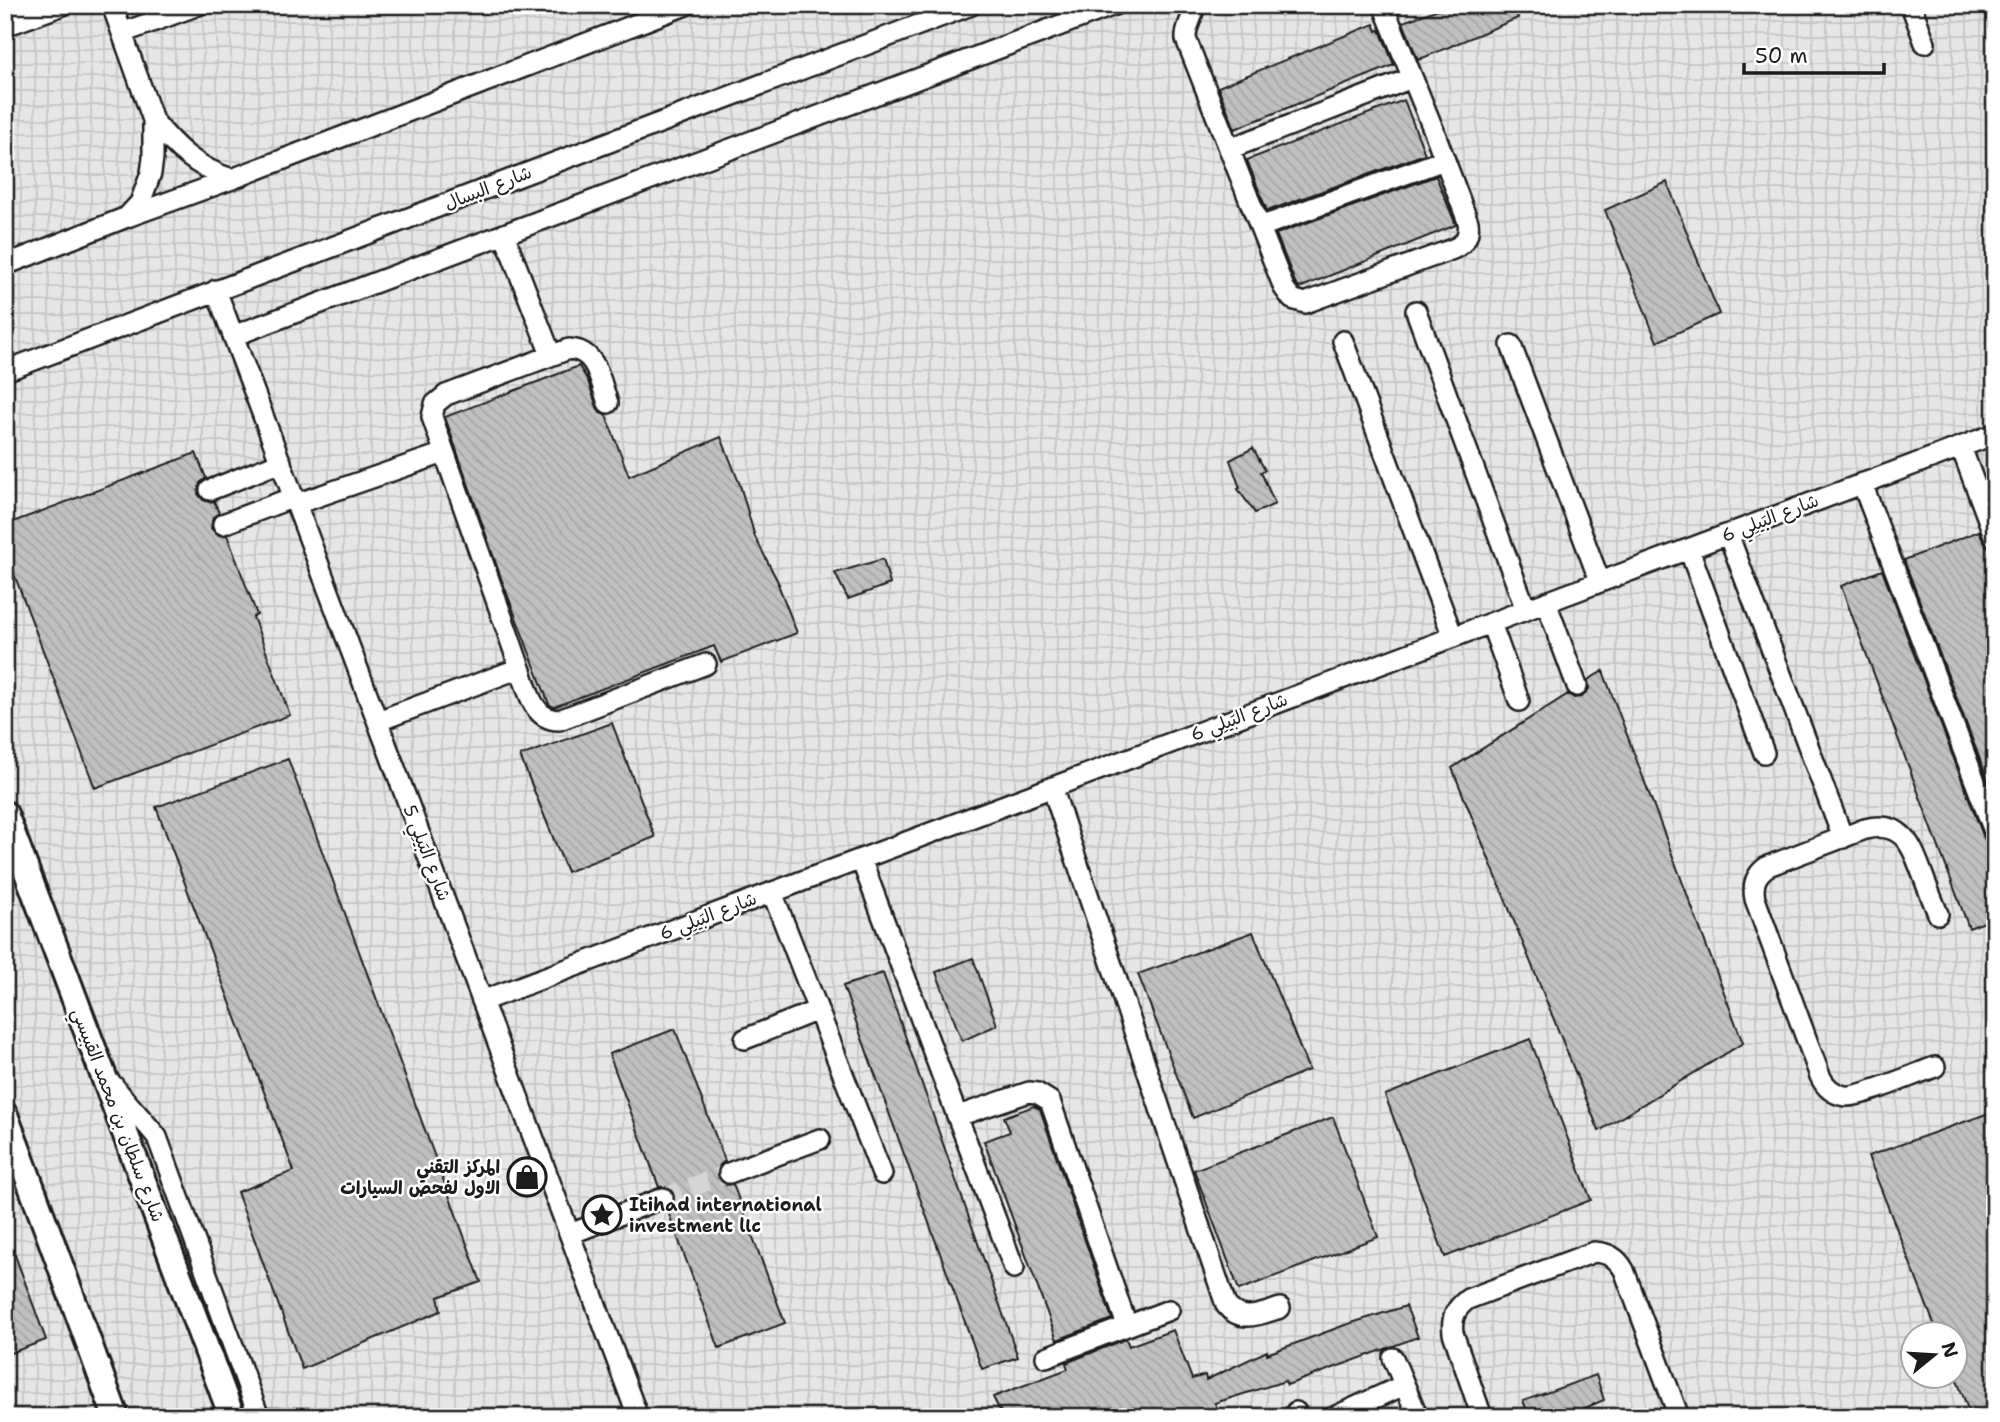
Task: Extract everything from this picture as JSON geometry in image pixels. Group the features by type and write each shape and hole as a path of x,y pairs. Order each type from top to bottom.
{"main road":[{"name":"شارع سلطان بن محمد القبيسي","path":"5,814 232,1417"},
{"path":"5,1115 116,1417"}],"street":[{"path":"5,26 63,5"},
{"path":"112,5 153,120 151,173 139,203 127,216"},
{"path":"122,33 198,5"},
{"path":"5,265 127,216 686,5"},
{"name":"شارع البسال","path":"5,371 971,5"},
{"path":"233,336 1114,5"},
{"path":"1194,5 1194,12 1186,29 1186,39 1287,295 1298,302 1312,301 1453,249 1465,242 1469,229 1434,131 1383,5"},
{"path":"1911,5 1925,43"},
{"path":"1229,149 1412,78"},
{"path":"153,120 189,159 232,178"},
{"path":"1260,227 1444,160"},
{"path":"503,234 551,355"},
{"name":"شارع البَيلِي 5","path":"216,290 638,1417"},
{"path":"1416,311 1526,610"},
{"path":"1343,341 1453,637"},
{"path":"1511,345 1600,582"},
{"path":"608,403 591,358 577,349 569,349 440,399 435,404 432,417 538,712 544,717 559,720 706,664"},
{"name":"شارع البَيلِي 6","path":"482,1001 1995,434"},
{"path":"1961,447 1995,537"},
{"path":"223,524 444,453"},
{"path":"210,490 281,462"},
{"path":"1863,483 1995,834"},
{"path":"1728,534 1843,838"},
{"path":"1689,549 1764,753"},
{"path":"1546,602 1577,687"},
{"path":"1491,623 1519,701"},
{"path":"378,721 520,668"},
{"path":"1052,787 1226,1305 1236,1314 1248,1317 1280,1308"},
{"path":"1935,1067 1851,1096 1829,1089 1820,1076 1755,899 1754,883 1762,870 1769,866 1875,827 1885,827 1904,836 1915,853 1938,914"},
{"path":"861,859 1014,1268"},
{"path":"772,892 881,1174"},
{"path":"745,1039 818,1010"},
{"path":"99,1064 127,1104 157,1137 259,1417"},
{"path":"958,1116 1029,1092 1037,1093 1050,1101 1127,1326"},
{"path":"729,1173 820,1139"},
{"path":"570,1234 663,1198"},
{"path":"1482,1417 1453,1332 1452,1323 1460,1305 1468,1299 1594,1252 1612,1256 1624,1270 1679,1417"},
{"path":"1046,1357 1169,1310"},
{"path":"1392,1358 1418,1417"},
{"path":"1334,1417 1404,1385"}],"shaded area":[{"path":"5,5 1995,5 1995,1417 5,1417"}],"building":[{"path":"1449,5 1513,5 1518,18 1418,60 1403,22"},
{"path":"1374,24 1377,31 1380,30 1394,65 1235,129 1218,87"},
{"path":"1404,100 1425,154 1267,211 1247,160"},
{"path":"1436,176 1456,225 1299,288 1276,234"},
{"path":"1667,182 1719,314 1657,342 1605,210"},
{"path":"579,366 600,413 606,415 629,476 721,437 740,485 755,537 779,584 797,633 721,662 714,646 554,707 549,704 501,578 445,417"},
{"path":"1253,448 1265,470 1261,472 1275,504 1255,513 1238,489 1240,488 1230,460"},
{"path":"196,453 206,478 200,483 198,494 203,500 214,501 219,513 213,517 211,528 216,534 227,535 257,615 253,617 290,715 95,788 5,550 5,525"},
{"path":"1979,531 1995,561 1995,799 1904,560"},
{"path":"883,559 890,584 848,599 835,573"},
{"path":"1882,570 1984,838 1988,844 1995,846 1995,918 1969,928 1841,586"},
{"path":"1603,671 1743,1043 1599,1131 1452,768 1568,694 1574,698 1582,697 1589,689 1588,680"},
{"path":"612,723 655,837 567,872 520,756"},
{"path":"288,759 481,1282 438,1297 441,1311 302,1369 237,1192 294,1171 156,807"},
{"path":"1253,932 1309,1070 1193,1118 1138,974"},
{"path":"973,958 997,1025 962,1041 936,972"},
{"path":"883,973 1018,1357 982,1369 843,986"},
{"path":"675,1029 725,1161 717,1170 718,1178 726,1185 733,1184 785,1323 719,1348 667,1209 673,1205 675,1194 670,1188 659,1187 609,1054"},
{"path":"1530,1039 1591,1200 1445,1257 1385,1095"},
{"path":"1034,1106 1040,1109 1112,1319 1057,1340 984,1141 1010,1132 1004,1117"},
{"path":"1995,1111 1995,1417 1971,1417 1961,1390 1968,1390 1968,1320 1932,1320 1868,1156"},
{"path":"1333,1117 1378,1237 1239,1290 1194,1170"},
{"path":"5,1233 46,1340 5,1355"},
{"path":"1406,1306 1418,1337 1287,1385 1285,1381 1215,1403 1220,1417 1003,1417 993,1397 1068,1369 1066,1363 1126,1339 1129,1346 1173,1330 1192,1379 1205,1375 1206,1380 1267,1351 1267,1354"},
{"path":"1596,1375 1604,1400 1564,1417 1530,1417 1523,1401"}],"tunnel":[{"path":"663,1198 729,1173"}],"place":[{"name":"المركز التقني الاول لفحص السيارات","path":"527,1177"},
{"name":"Itihad international investment llc","path":"602,1215"}]}
